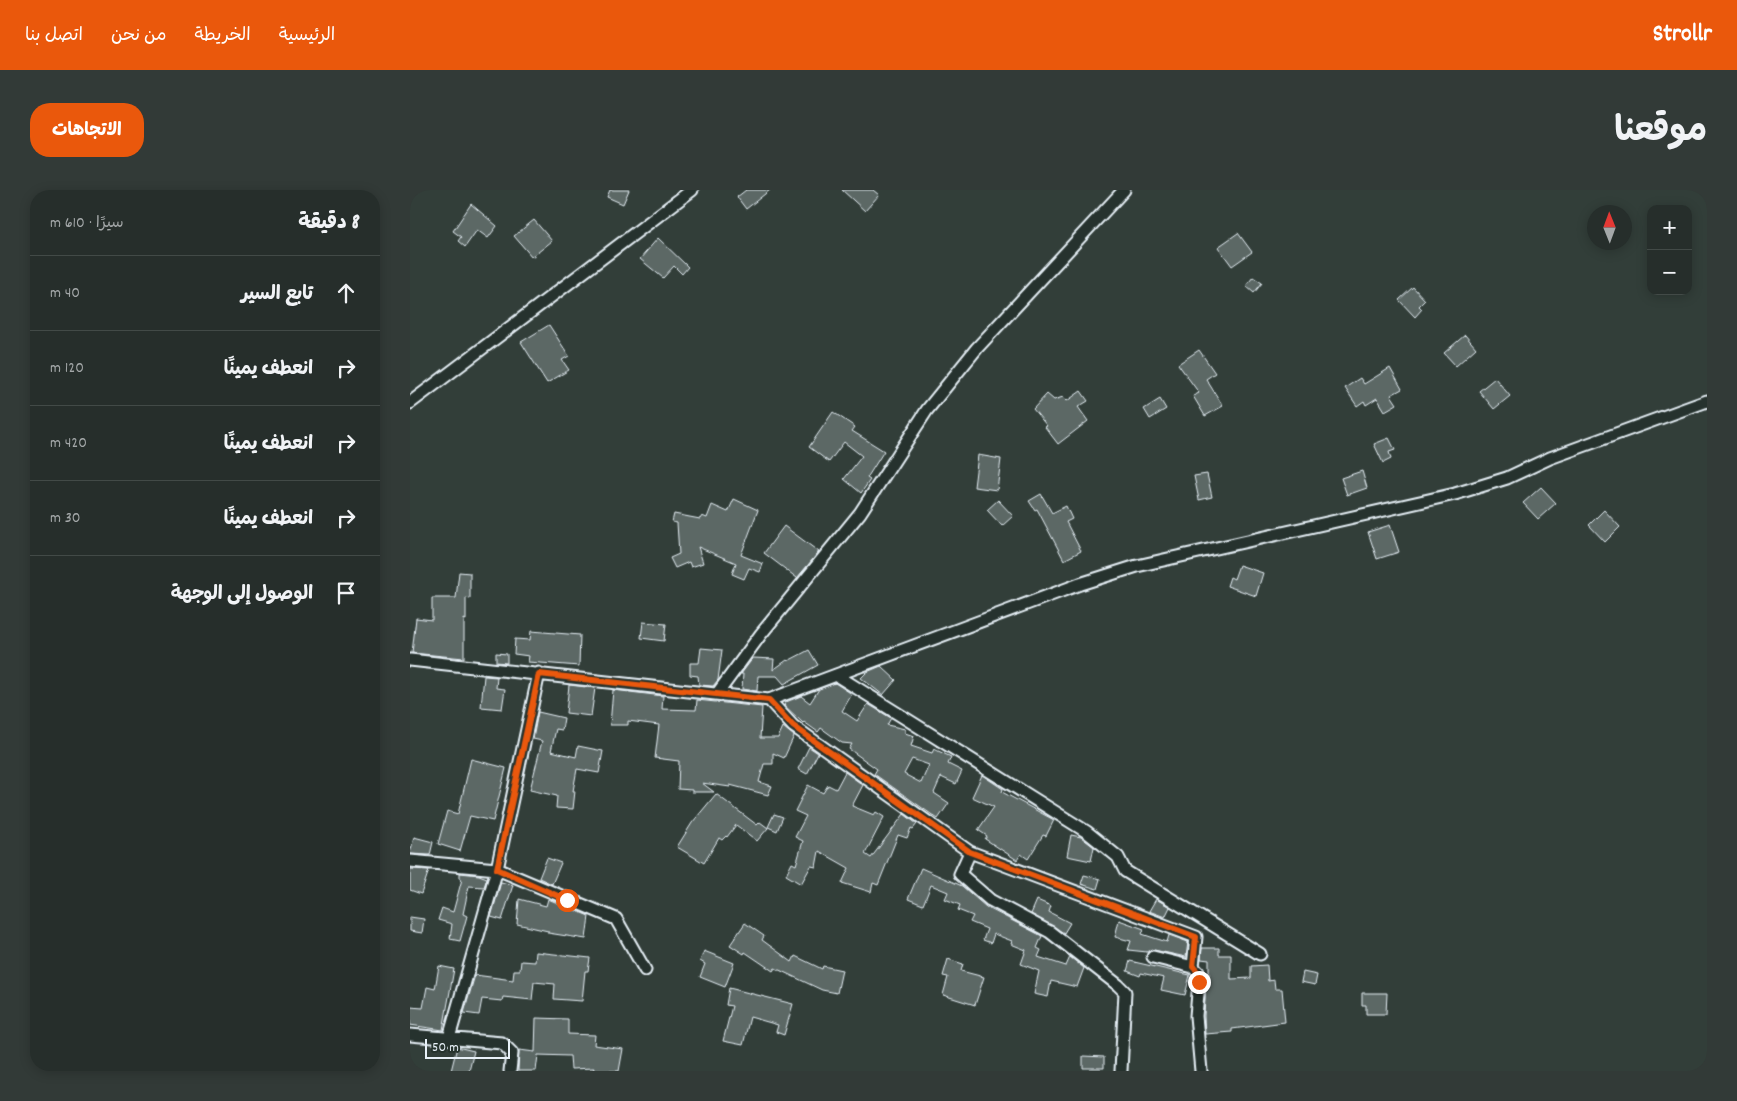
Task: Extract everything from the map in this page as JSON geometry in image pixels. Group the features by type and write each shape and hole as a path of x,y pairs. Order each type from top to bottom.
{"street":[{"path":"410,404 692,190"},
{"path":"717,694 762,634 860,513 927,410 977,348 1124,190"},
{"path":"410,660 769,700 1080,584 1136,566 1455,494 1507,478 1558,455 1707,401"},
{"path":"449,1038 497,869 539,674"},
{"path":"836,675 1087,832 1118,856 1125,871 1260,954"},
{"path":"769,700 793,726 970,852 1196,937 1193,967"},
{"path":"970,852 960,874 990,900 1050,932 1125,992 1121,1071"},
{"path":"410,860 497,869 616,919 645,970"},
{"path":"1153,957 1193,967 1198,972 1196,1016 1201,1071"},
{"path":"410,1035 502,1043 512,1053 510,1071"}],"building":[{"path":"610,190 629,190 623,204 607,197"},
{"path":"746,190 770,190 746,209 737,197"},
{"path":"842,190 873,190 879,195 865,211"},
{"path":"471,204 497,226 488,238 477,230 465,247 458,241 461,237 453,231"},
{"path":"534,220 552,241 532,257 514,236"},
{"path":"1238,233 1252,252 1232,266 1218,247"},
{"path":"658,238 688,267 682,274 674,266 663,278 640,259"},
{"path":"1253,277 1262,283 1254,293 1246,286"},
{"path":"1413,287 1425,300 1419,306 1422,309 1415,317 1399,300"},
{"path":"549,325 569,356 562,360 569,370 547,383 521,342"},
{"path":"1465,335 1476,348 1456,366 1444,353"},
{"path":"1199,350 1215,373 1206,379 1223,406 1205,416 1193,396 1199,393 1178,364"},
{"path":"1390,368 1402,389 1391,395 1397,404 1385,411 1377,398 1366,405 1364,401 1357,406 1345,388 1360,378 1364,384"},
{"path":"1495,378 1510,396 1494,409 1479,391"},
{"path":"1081,391 1088,401 1078,407 1088,421 1058,444 1045,427 1047,426 1033,409 1047,394 1054,400 1063,397 1067,401"},
{"path":"1160,399 1166,409 1150,419 1144,409"},
{"path":"833,412 855,427 852,431 884,451 867,478 870,480 861,493 844,479 862,456 844,442 829,462 809,447"},
{"path":"1389,438 1395,450 1389,452 1391,459 1383,463 1374,444"},
{"path":"978,455 1001,459 997,490 974,487"},
{"path":"1362,471 1367,488 1347,495 1341,478"},
{"path":"1207,474 1212,497 1199,500 1194,476"},
{"path":"1541,487 1556,503 1538,519 1523,503"},
{"path":"1041,494 1052,513 1066,506 1072,519 1066,522 1081,551 1064,560 1037,509 1035,510 1029,501"},
{"path":"734,499 758,510 741,555 763,564 760,572 749,568 744,579 732,574 736,563 698,547 703,563 691,567 689,562 675,568 670,558 679,554 677,523 672,522 674,514 700,519 702,516 707,518 712,505 728,512"},
{"path":"998,500 1013,516 1002,526 987,510"},
{"path":"1604,510 1620,527 1605,542 1589,525"},
{"path":"1390,525 1399,552 1377,559 1368,532"},
{"path":"784,526 819,552 797,578 764,553"},
{"path":"1239,565 1263,573 1256,596 1227,586 1230,577 1234,579"},
{"path":"459,572 470,573 470,599 466,598 466,620 464,619 464,658 412,653 416,618 432,620 432,598 456,598"},
{"path":"643,622 666,624 664,641 641,638"},
{"path":"531,631 580,635 579,666 528,662 529,656 514,654 515,639 530,640"},
{"path":"701,648 722,650 718,680 713,686 699,685 698,676 690,675 690,663 699,663"},
{"path":"809,650 818,665 784,684 777,676 758,676 757,691 742,689 743,674 741,674 753,658 774,659 773,670 787,660"},
{"path":"496,653 507,654 507,663 496,662"},
{"path":"881,666 896,680 883,695 861,678 867,672"},
{"path":"484,676 497,677 496,688 505,689 502,709 481,707"},
{"path":"835,683 852,694 842,711 857,721 868,704 891,718 887,725 905,729 905,733 914,736 911,746 932,753 934,749 951,757 948,764 962,771 956,784 941,777 934,793 949,803 938,819 874,774 877,769 849,749 852,744 842,743 821,728 818,732 803,723 784,705 786,702 801,696 810,703 819,689","holes":["912,759 929,765 921,783 904,774"]},
{"path":"569,685 595,688 591,716 566,713"},
{"path":"613,690 663,696 662,709 696,710 697,700 762,707 760,738 778,738 783,727 794,736 784,758 773,753 773,764 764,764 759,782 772,786 768,795 730,785 730,787 702,783 714,792 692,792 692,790 678,789 679,761 655,758 659,725 628,721 628,725 610,725"},
{"path":"538,712 564,718 562,730 556,729 551,751 576,757 578,746 603,751 599,773 577,769 573,791 575,791 573,809 556,808 557,796 530,790 542,741 533,739"},
{"path":"809,747 818,753 807,774 798,769"},
{"path":"471,759 506,768 493,821 470,816 460,851 438,844 447,811 458,814"},
{"path":"845,772 863,785 852,806 874,815 876,812 884,817 865,854 871,858 904,814 917,824 913,829 911,828 907,838 898,835 878,885 873,883 871,892 842,883 849,868 819,851 816,867 811,866 801,884 786,875 792,863 796,865 803,841 795,837 806,816 795,811 808,785 823,793 828,785 836,789"},
{"path":"982,775 1003,789 1002,792 1054,820 1046,836 1043,835 1028,859 1021,854 1017,860 985,839 987,836 978,830 994,807 972,797"},
{"path":"716,794 757,825 760,822 768,828 757,841 736,825 727,837 722,840 719,838 704,863 677,847 692,823"},
{"path":"774,814 783,817 777,831 768,827"},
{"path":"1071,835 1081,837 1094,847 1091,861 1067,856"},
{"path":"414,837 433,842 430,855 410,854"},
{"path":"547,858 561,863 552,884 539,878"},
{"path":"921,868 962,886 986,907 1042,936 1037,948 1041,950 1038,957 1066,966 1070,957 1084,968 1077,987 1051,981 1048,997 1034,994 1039,971 1021,964 1026,950 1011,944 1012,941 994,934 991,943 983,940 987,929 970,922 973,916 958,910 960,905 945,899 948,892 931,885 923,905 908,899"},
{"path":"410,869 429,870 421,894 410,890"},
{"path":"460,873 487,878 484,887 469,886 463,914 467,916 460,941 450,939 452,924 438,920 442,908 453,912 462,879 460,878"},
{"path":"1084,875 1100,879 1097,889 1081,884"},
{"path":"501,882 513,885 502,920 491,917"},
{"path":"519,899 546,906 548,899 589,916 586,939 548,933 548,931 517,924"},
{"path":"1156,899 1170,907 1165,917 1149,911"},
{"path":"1037,900 1051,906 1049,912 1070,923 1064,933 1031,914"},
{"path":"410,917 424,919 422,933 410,931"},
{"path":"1119,920 1144,929 1142,934 1151,937 1167,942 1169,935 1188,942 1186,957 1154,950 1147,952 1128,950 1131,941 1115,937"},
{"path":"745,923 764,936 762,940 792,962 795,956 822,969 823,966 842,970 837,993 822,990 775,968 773,971 745,952 744,954 730,945"},
{"path":"1202,948 1219,948 1219,955 1231,955 1231,979 1251,978 1251,966 1267,965 1268,981 1274,980 1275,989 1282,989 1285,1022 1232,1029 1232,1032 1205,1034 1204,1016 1206,982 1209,982 1209,960 1201,959"},
{"path":"704,951 734,963 725,987 700,977 705,964 700,961"},
{"path":"536,952 590,958 588,971 585,971 582,1001 554,999 555,984 534,982 532,1000 503,997 502,1001 482,999 479,1015 464,1013 475,975 513,980 514,970 520,970 521,961 535,962"},
{"path":"948,959 963,964 961,971 984,977 975,1005 943,995 948,977 943,976"},
{"path":"1130,961 1190,975 1185,995 1161,990 1164,978 1141,973 1140,976 1127,971"},
{"path":"439,966 454,969 443,1030 410,1025 410,1007 423,1008 427,987 435,989"},
{"path":"1303,972 1317,975 1315,985 1301,982"},
{"path":"729,988 793,1004 784,1035 776,1032 778,1025 750,1017 743,1045 723,1041 732,1006 726,1005"},
{"path":"1362,993 1387,993 1386,1014 1366,1014 1366,1005 1362,1005"},
{"path":"536,1018 568,1019 568,1034 595,1035 594,1045 623,1049 619,1071 593,1071 594,1068 571,1069 570,1056 538,1055 536,1071 518,1071 519,1050 535,1052"},
{"path":"457,1047 474,1051 469,1071 451,1071"},
{"path":"1083,1056 1104,1057 1104,1068 1083,1068"}],"route":[{"path":"567,900 497,869 539,674 769,700 793,726 970,852 1196,937 1193,967 1198,972 1199,982"}]}
